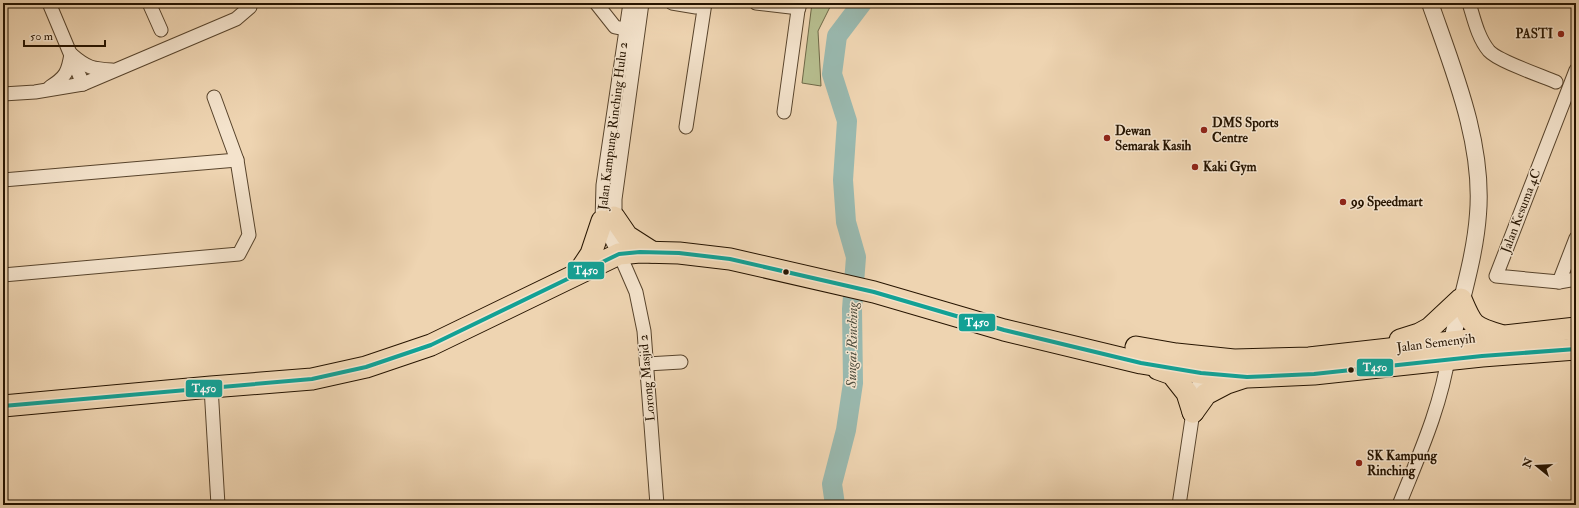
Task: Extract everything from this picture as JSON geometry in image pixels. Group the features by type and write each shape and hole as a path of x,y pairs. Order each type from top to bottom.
{"main road":[{"path":"579,272 591,254 608,219 627,236 652,252"},
{"name":"Jalan Semenyih","path":"554,286 579,272 621,258 652,252 679,253 730,259 874,292 928,306 1004,330 1142,363 1203,366 1234,360 1309,358 1358,353 1450,351 1482,356 1576,349"},
{"name":"Jalan Semenyih","path":"3,406 211,386 312,379 366,367 431,345 554,286 621,258 679,253"},
{"path":"1358,353 1419,334 1434,324 1461,299 1471,321 1479,328 1502,335"},
{"name":"Jalan Semenyih","path":"928,306 1003,319 1176,354 1203,366 1247,377 1314,374 1450,351 1502,335 1576,328"},
{"path":"1142,363 1172,374 1190,402 1227,383 1247,377"}],"street":[{"path":"49,3 83,84"},
{"path":"149,3 161,30"},
{"path":"596,3 614,27 625,29"},
{"name":"Jalan Kampung Rinching Hulu 2","path":"621,258 608,219 603,185 630,3"},
{"name":"Jalan Kampung Rinching Hulu 2","path":"608,219 615,199 642,3"},
{"path":"672,3 696,7 700,3"},
{"path":"686,127 706,3"},
{"path":"756,3 799,6 784,112"},
{"path":"1399,505 1432,421 1447,373 1450,351 1471,259 1478,214 1478,172 1473,136 1448,54 1430,3"},
{"path":"1469,3 1479,34 1490,52 1504,60 1556,82"},
{"path":"3,94 47,90 83,84 236,19 249,5"},
{"path":"71,54 82,64 95,69 115,70"},
{"path":"47,90 62,80 69,68 71,54"},
{"name":"Jalan Kesuma 4C","path":"1576,70 1496,276 1559,282 1576,279"},
{"path":"3,274 239,254 249,235 236,160 214,97"},
{"path":"3,180 236,160"},
{"path":"1559,282 1576,238"},
{"name":"Lorong Masjid 2","path":"621,258 636,292 644,331 657,505"},
{"path":"647,364 681,362"},
{"path":"1179,505 1190,402 1203,366"},
{"path":"211,386 218,505"}],"green space":[{"path":"812,3 832,3 818,31 821,86 802,83"}],"waterway":[{"name":"Sungai Rinching","path":"835,505 832,484 846,430 853,383 852,309 856,257 846,222 843,180 847,121 832,74 837,36 862,3"}],"transit line":[{"name":"T450","path":"3,406 312,379 366,367 431,345 619,254 640,252 679,253 730,259 874,292 1004,330 1141,363 1201,373 1247,377 1314,374 1482,356 1576,349"}],"place":[{"name":"PASTI","path":"1561,34"},
{"name":"DMS Sports Centre","path":"1204,130"},
{"name":"Dewan Semarak Kasih","path":"1107,138"},
{"name":"Kaki Gym","path":"1195,167"},
{"name":"99 Speedmart","path":"1343,202"},
{"name":"SK Kampung Rinching","path":"1359,463"}]}
